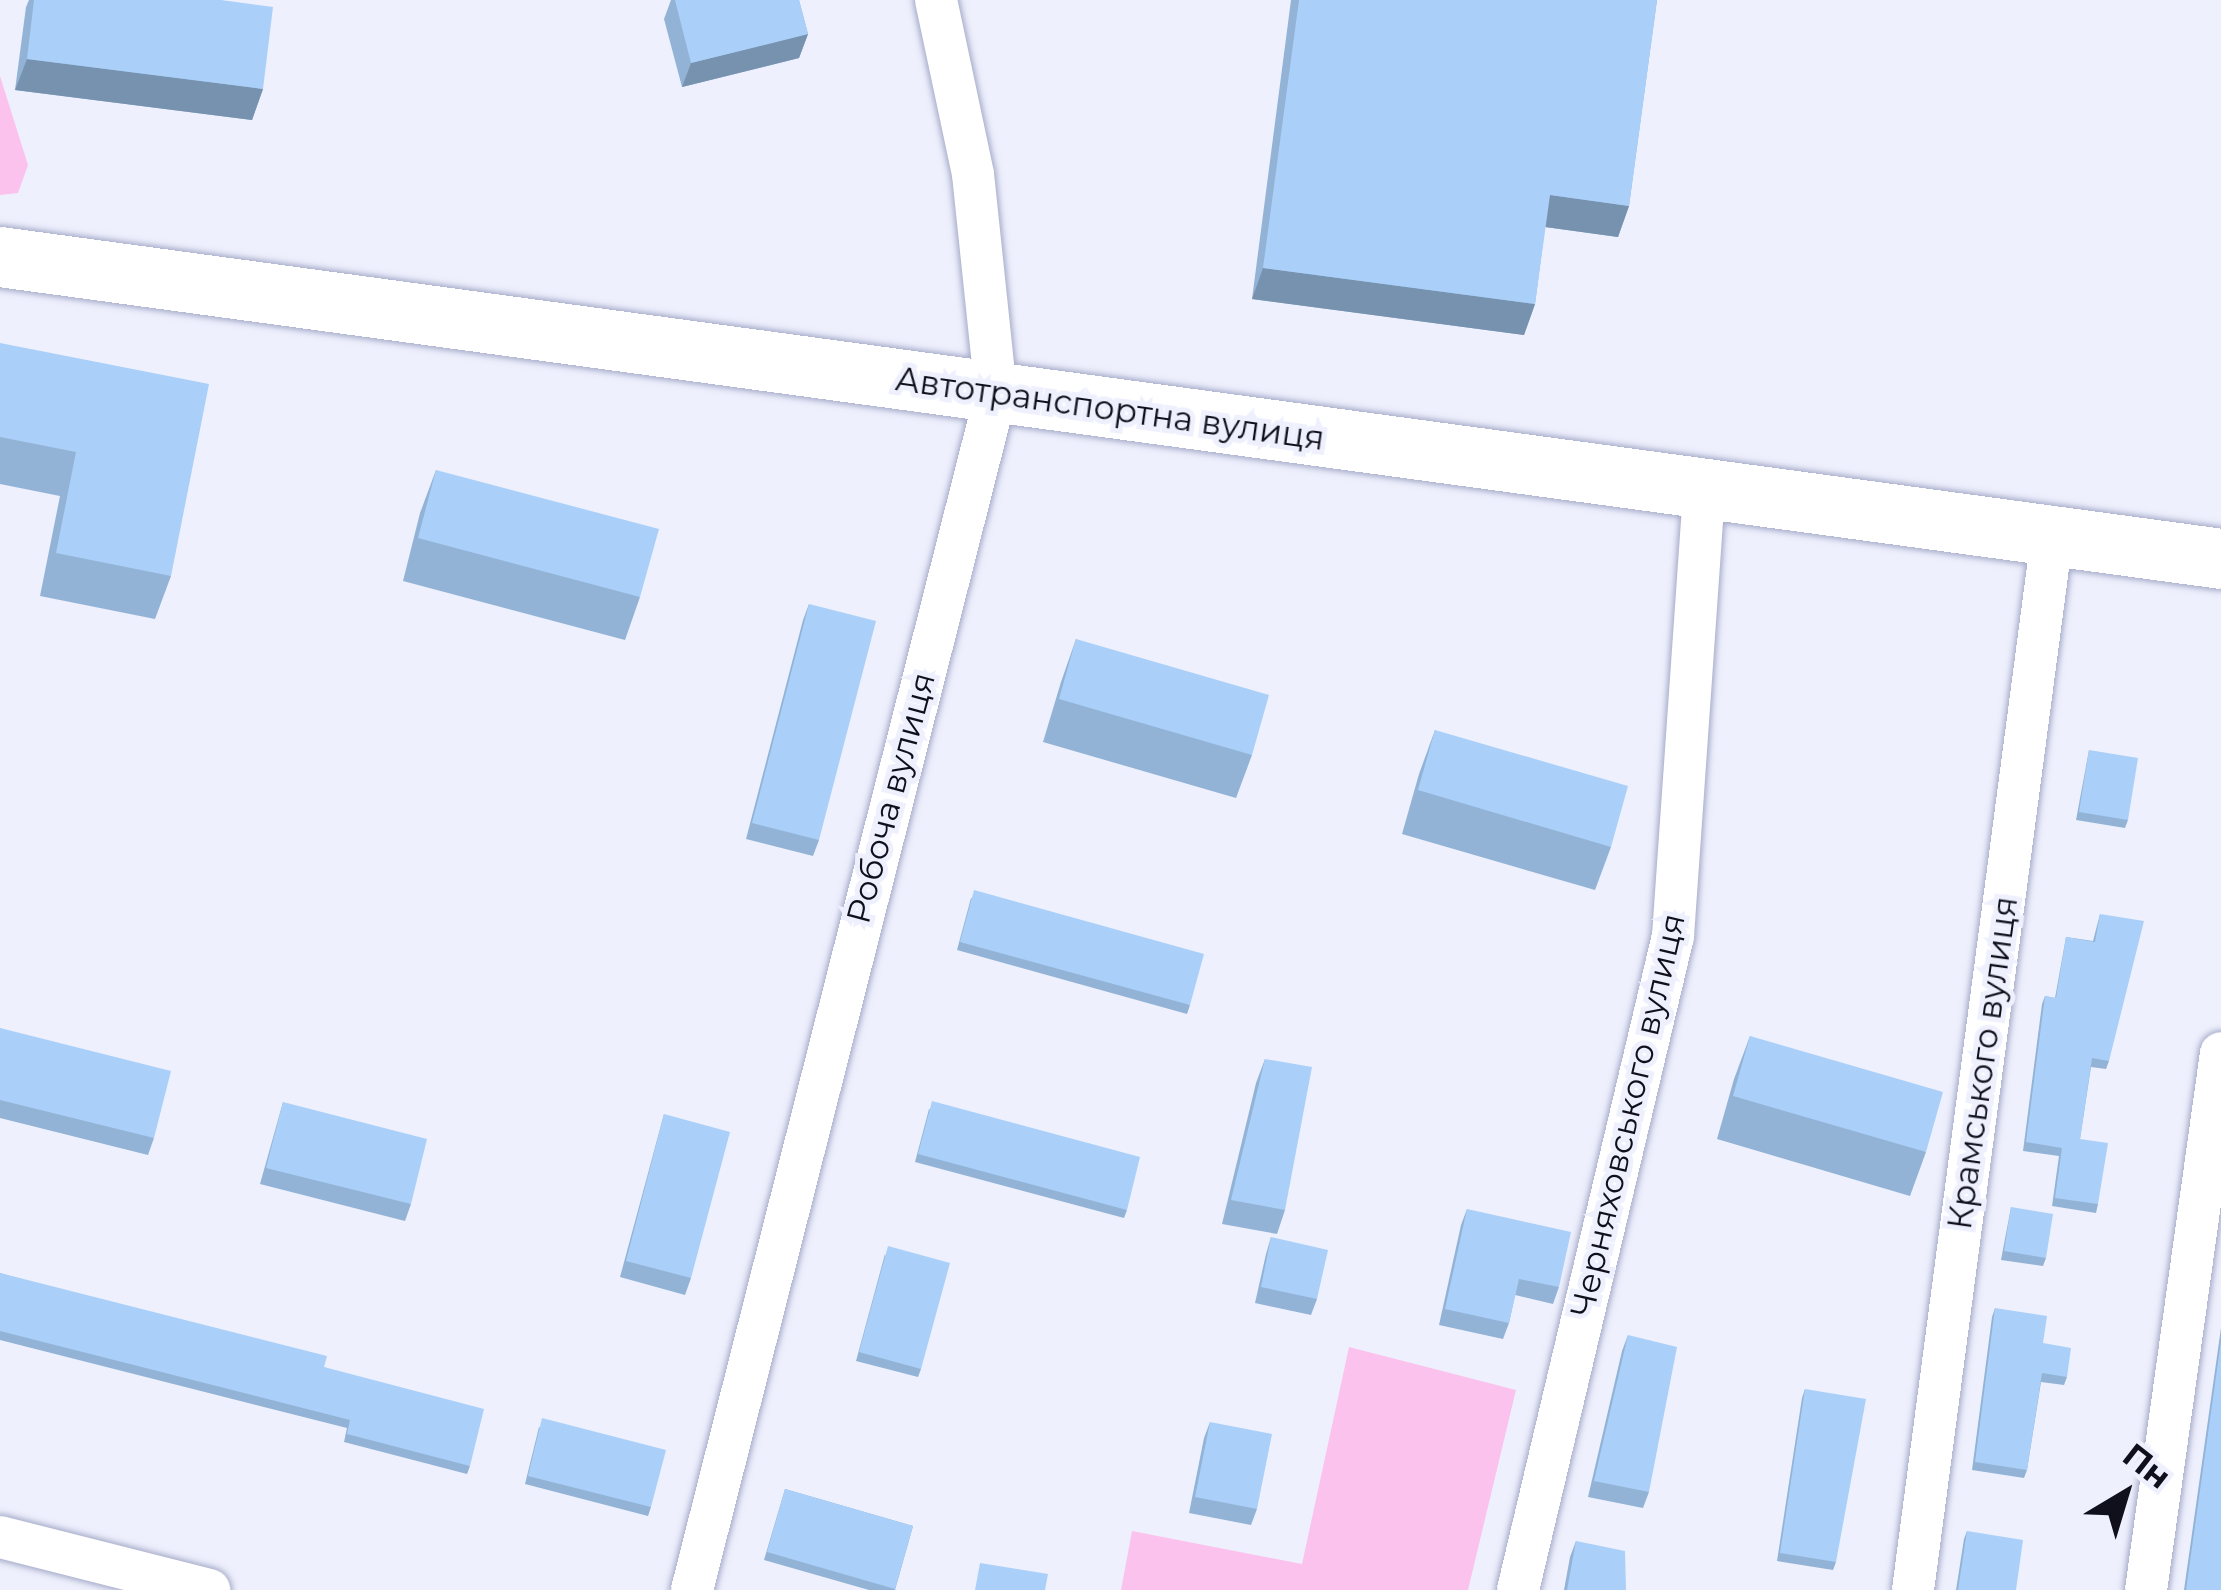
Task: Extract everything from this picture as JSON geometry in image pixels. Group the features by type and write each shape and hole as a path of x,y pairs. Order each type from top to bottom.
{"main road":[{"name":"Автотранспортна вулиця","path":"0,256 2221,559"}],"street":[{"name":"Робоча вулиця","path":"692,1590 996,393 973,174 936,0"},
{"name":"Черняховського вулиця","path":"1518,1590 1673,936 1704,490"},
{"name":"Крамського вулиця","path":"1913,1590 2052,537"},
{"path":"2146,1590 2221,1053"},
{"path":"0,1537 209,1590"}],"shaded area":[{"path":"0,76 28,165 18,193 0,195"},
{"path":"1349,1347 1516,1390 1468,1590 1121,1590 1132,1531 1302,1564"}],"building":[{"path":"34,0 221,0 273,7 263,89 27,59"},
{"path":"675,0 799,0 808,34 691,63"},
{"path":"1299,0 1657,0 1629,206 1550,195 1535,304 1263,268"},
{"path":"0,343 209,384 171,576 56,553 76,452 0,437"},
{"path":"436,470 659,529 640,597 418,538"},
{"path":"809,604 876,621 819,840 752,823"},
{"path":"1076,639 1269,695 1252,755 1059,699"},
{"path":"1435,730 1628,786 1611,847 1418,790"},
{"path":"2089,750 2138,758 2128,820 2079,812"},
{"path":"974,890 1204,954 1190,1005 960,942"},
{"path":"2100,914 2144,921 2109,1061 2092,1058 2080,1139 2108,1143 2098,1204 2055,1198 2062,1148 2026,1142 2045,996 2056,998 2066,937 2095,942"},
{"path":"0,1028 171,1071 154,1138 0,1100"},
{"path":"1750,1036 1943,1092 1926,1152 1733,1096"},
{"path":"1265,1059 1312,1067 1285,1210 1231,1200"},
{"path":"932,1101 1140,1157 1127,1210 918,1154"},
{"path":"283,1102 427,1139 411,1204 266,1168"},
{"path":"664,1114 730,1132 691,1278 626,1261"},
{"path":"2011,1207 2053,1214 2046,1258 2004,1251"},
{"path":"1467,1209 1571,1232 1559,1287 1519,1279 1509,1323 1445,1309"},
{"path":"1271,1237 1328,1250 1317,1299 1261,1287"},
{"path":"888,1246 950,1263 921,1369 859,1352"},
{"path":"0,1273 327,1356 324,1367 484,1409 470,1466 347,1434 350,1420 0,1331"},
{"path":"1995,1308 2047,1316 2043,1343 2071,1348 2067,1377 2042,1373 2027,1470 1975,1462"},
{"path":"1628,1335 1677,1347 1649,1492 1594,1481"},
{"path":"2221,1341 2221,1590 2186,1590"},
{"path":"1805,1389 1866,1399 1836,1562 1780,1553"},
{"path":"542,1418 666,1450 651,1507 528,1476"},
{"path":"1210,1422 1272,1434 1257,1509 1195,1497"},
{"path":"785,1489 913,1526 895,1589 767,1552"},
{"path":"1967,1531 2023,1540 2016,1590 1958,1590"},
{"path":"1576,1541 1625,1551 1626,1590 1567,1590"},
{"path":"980,1563 1048,1574 1045,1590 975,1590"}]}
